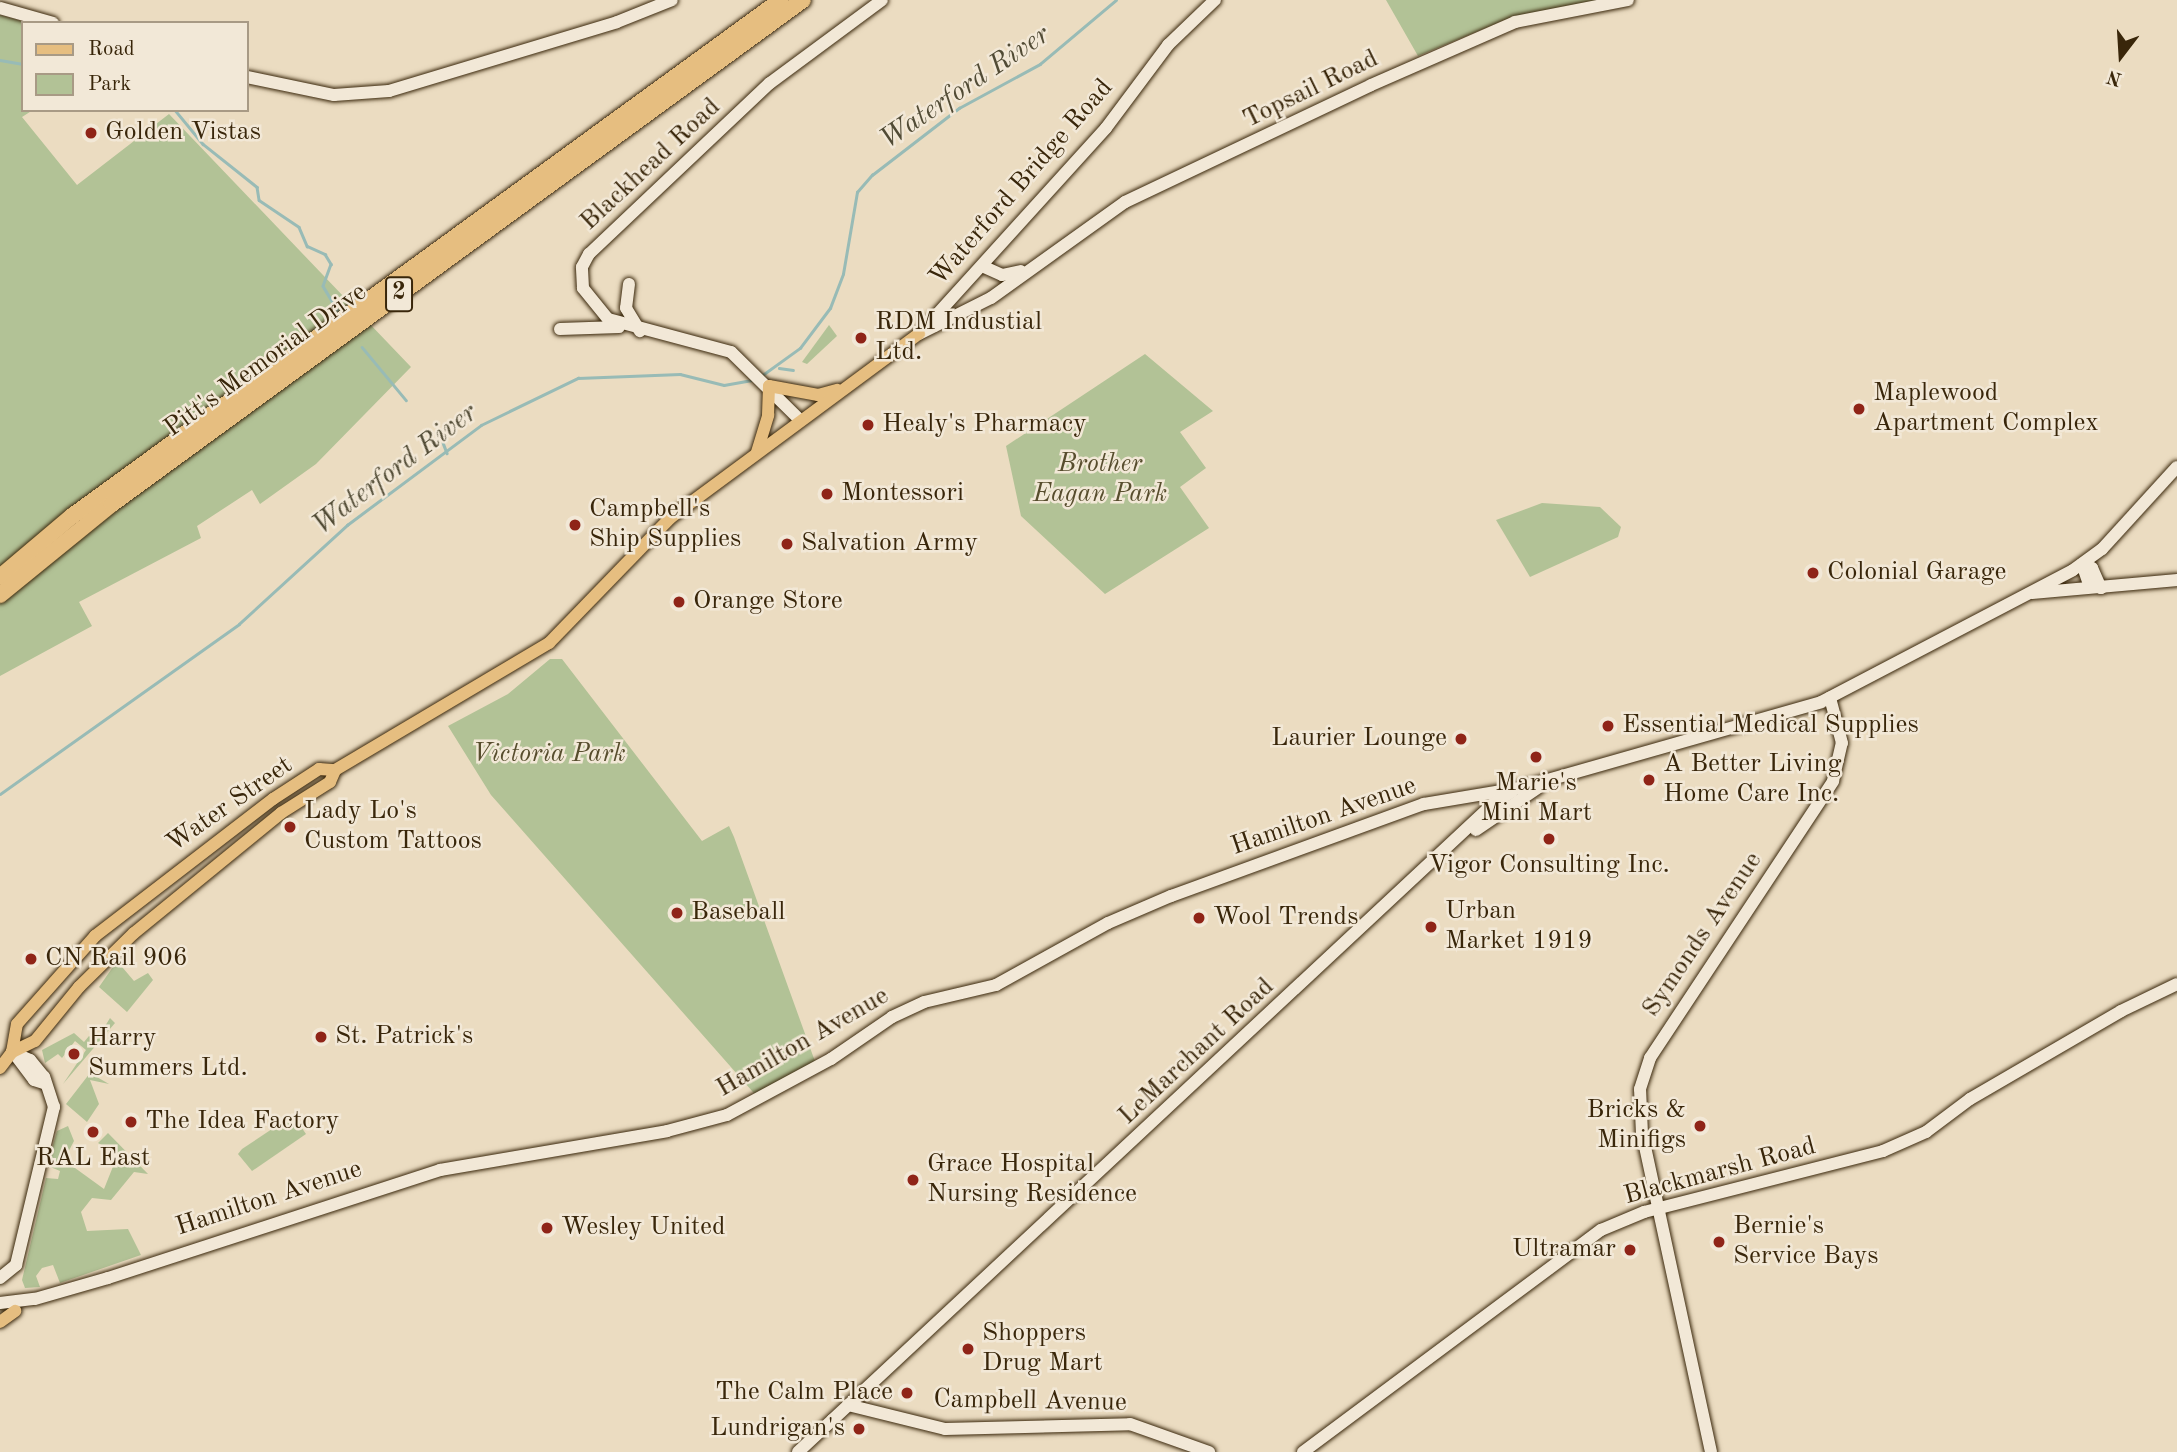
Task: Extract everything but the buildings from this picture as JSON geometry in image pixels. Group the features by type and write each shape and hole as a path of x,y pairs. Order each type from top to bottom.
{"highway":[{"name":"Pitt's Memorial Drive","path":"0,577 72,516 781,0"},
{"name":"Pitt's Memorial Drive","path":"0,595 112,504 803,0"}],"main road":[{"path":"335,770 549,643 670,519 919,334"},
{"path":"757,452 768,415 769,386 818,395 845,389"},
{"name":"Water Street","path":"319,769 335,770 330,782 281,813 134,933 79,986 35,1041 12,1052 17,1024 95,936 251,814 319,769"},
{"path":"0,1068 12,1052"},
{"path":"0,1322 15,1311"}],"street":[{"path":"248,77 334,95 389,91 617,22 673,0"},
{"name":"Blackhead Road","path":"800,420 740,357 711,344 640,332 608,319 583,288 582,267 589,254 770,83 882,0"},
{"name":"Waterford Bridge Road","path":"919,334 1106,128 1168,45 1215,0"},
{"name":"Topsail Road","path":"919,334 970,311 1125,202 1371,85 1515,22 1628,0"},
{"path":"0,8 46,21"},
{"name":"Topsail Road","path":"982,266 1002,275 1035,267"},
{"path":"628,284 626,308 640,332"},
{"path":"561,329 626,327"},
{"name":"Hamilton Avenue","path":"0,1303 35,1299 440,1170 667,1131 727,1115 924,1002 996,985 1108,923 1171,896 1452,799 1520,788 1830,698 2032,593 2082,564 2177,467"},
{"path":"2082,564 2092,568 2101,588"},
{"path":"2032,593 2177,580"},
{"name":"Symonds Avenue","path":"1711,1452 1639,1110 1644,1068 1833,781 1842,743 1830,698"},
{"name":"Hamilton Avenue","path":"1452,799 1508,806 1557,776"},
{"name":"LeMarchant Road","path":"798,1452 1493,804 1520,788"},
{"path":"1467,801 1475,821"},
{"name":"LeMarchant Road","path":"1440,854 1508,806"},
{"name":"Blackmarsh Road","path":"1303,1452 1507,1305 1579,1244 1658,1208 1883,1151 1926,1132 1970,1098 2120,1011 2177,984"},
{"path":"0,1278 16,1265 54,1107 44,1083 34,1080 12,1052"},
{"name":"Hamilton Avenue","path":"0,1315 15,1311 35,1299"},
{"name":"Campbell Avenue","path":"848,1405 946,1429 1130,1424 1209,1452"}],"green space":[{"path":"1386,0 1604,0 1512,17 1418,56"},
{"path":"0,15 21,21 21,112 30,112 22,117 77,185 169,114 411,367 316,464 260,504 252,490 197,526 201,538 79,602 92,626 0,676"},
{"path":"829,325 837,336 807,364 802,362"},
{"name":"Brother Eagan Park","path":"1145,354 1213,411 1180,432 1206,468 1180,487 1209,528 1105,594 1021,516 1006,446"},
{"path":"1542,503 1600,507 1621,527 1618,537 1530,577 1496,520"},
{"name":"Victoria Park","path":"550,659 562,659 702,841 729,826 817,1067 760,1100 491,795 448,726 508,694"},
{"path":"117,961 134,981 148,973 153,980 127,1012 99,987"},
{"path":"110,1018 115,1023 63,1084 86,1050 75,1041 62,1058 58,1054 45,1063 42,1050 74,1033 84,1042 89,1036 96,1041"},
{"path":"90,1073 109,1084 90,1080 99,1104 87,1122 66,1104"},
{"path":"293,1115 306,1134 252,1171 238,1154"},
{"path":"68,1126 74,1141 64,1160 104,1189 118,1154 98,1143 108,1133 148,1174 134,1172 111,1200 92,1198 81,1212 87,1231 128,1229 141,1255 60,1283 53,1265 42,1268 36,1276 40,1287 25,1288 22,1280 46,1178 58,1179 60,1171 48,1166 53,1145 57,1131"}],"waterway":[{"name":"Waterford River","path":"761,376 800,348 830,308 843,274 857,192 872,175 959,108 1040,64 1116,0"},
{"path":"0,60 21,64"},
{"path":"177,112 203,144 257,187 259,200 299,227 307,246 325,254 331,264 323,286 338,311"},
{"path":"362,347 406,400"},
{"path":"779,368 793,370"},
{"name":"Waterford River","path":"0,794 239,624 347,525 481,425 578,378 680,374 724,385 752,380"},
{"path":"442,440 447,453"}],"place":[{"name":"Golden Vistas","path":"91,133"},
{"name":"RDM Industial Ltd.","path":"861,338"},
{"name":"Maplewood Apartment Complex","path":"1859,409"},
{"name":"Healy's Pharmacy","path":"868,425"},
{"name":"Montessori","path":"827,494"},
{"name":"Campbell's Ship Supplies","path":"575,525"},
{"name":"Salvation Army","path":"787,544"},
{"name":"Colonial Garage","path":"1813,573"},
{"name":"Orange Store","path":"679,602"},
{"name":"Essential Medical Supplies","path":"1608,726"},
{"name":"Laurier Lounge","path":"1461,739"},
{"name":"Marie's Mini Mart","path":"1536,757"},
{"name":"A Better Living Home Care Inc.","path":"1649,780"},
{"name":"Lady Lo's Custom Tattoos","path":"290,827"},
{"name":"Vigor Consulting Inc.","path":"1549,839"},
{"name":"Baseball","path":"677,913"},
{"name":"Wool Trends","path":"1199,918"},
{"name":"Urban Market 1919","path":"1431,927"},
{"name":"CN Rail 906","path":"31,959"},
{"name":"St. Patrick's","path":"321,1037"},
{"name":"Harry Summers Ltd.","path":"74,1054"},
{"name":"The Idea Factory","path":"131,1122"},
{"name":"Bricks & Minifigs","path":"1700,1126"},
{"name":"RAL East","path":"93,1132"},
{"name":"Grace Hospital Nursing Residence","path":"913,1180"},
{"name":"Wesley United","path":"547,1228"},
{"name":"Bernie's Service Bays","path":"1719,1242"},
{"name":"Ultramar","path":"1630,1250"},
{"name":"Shoppers Drug Mart","path":"968,1349"},
{"name":"The Calm Place","path":"907,1393"},
{"name":"Lundrigan's","path":"859,1429"}]}
